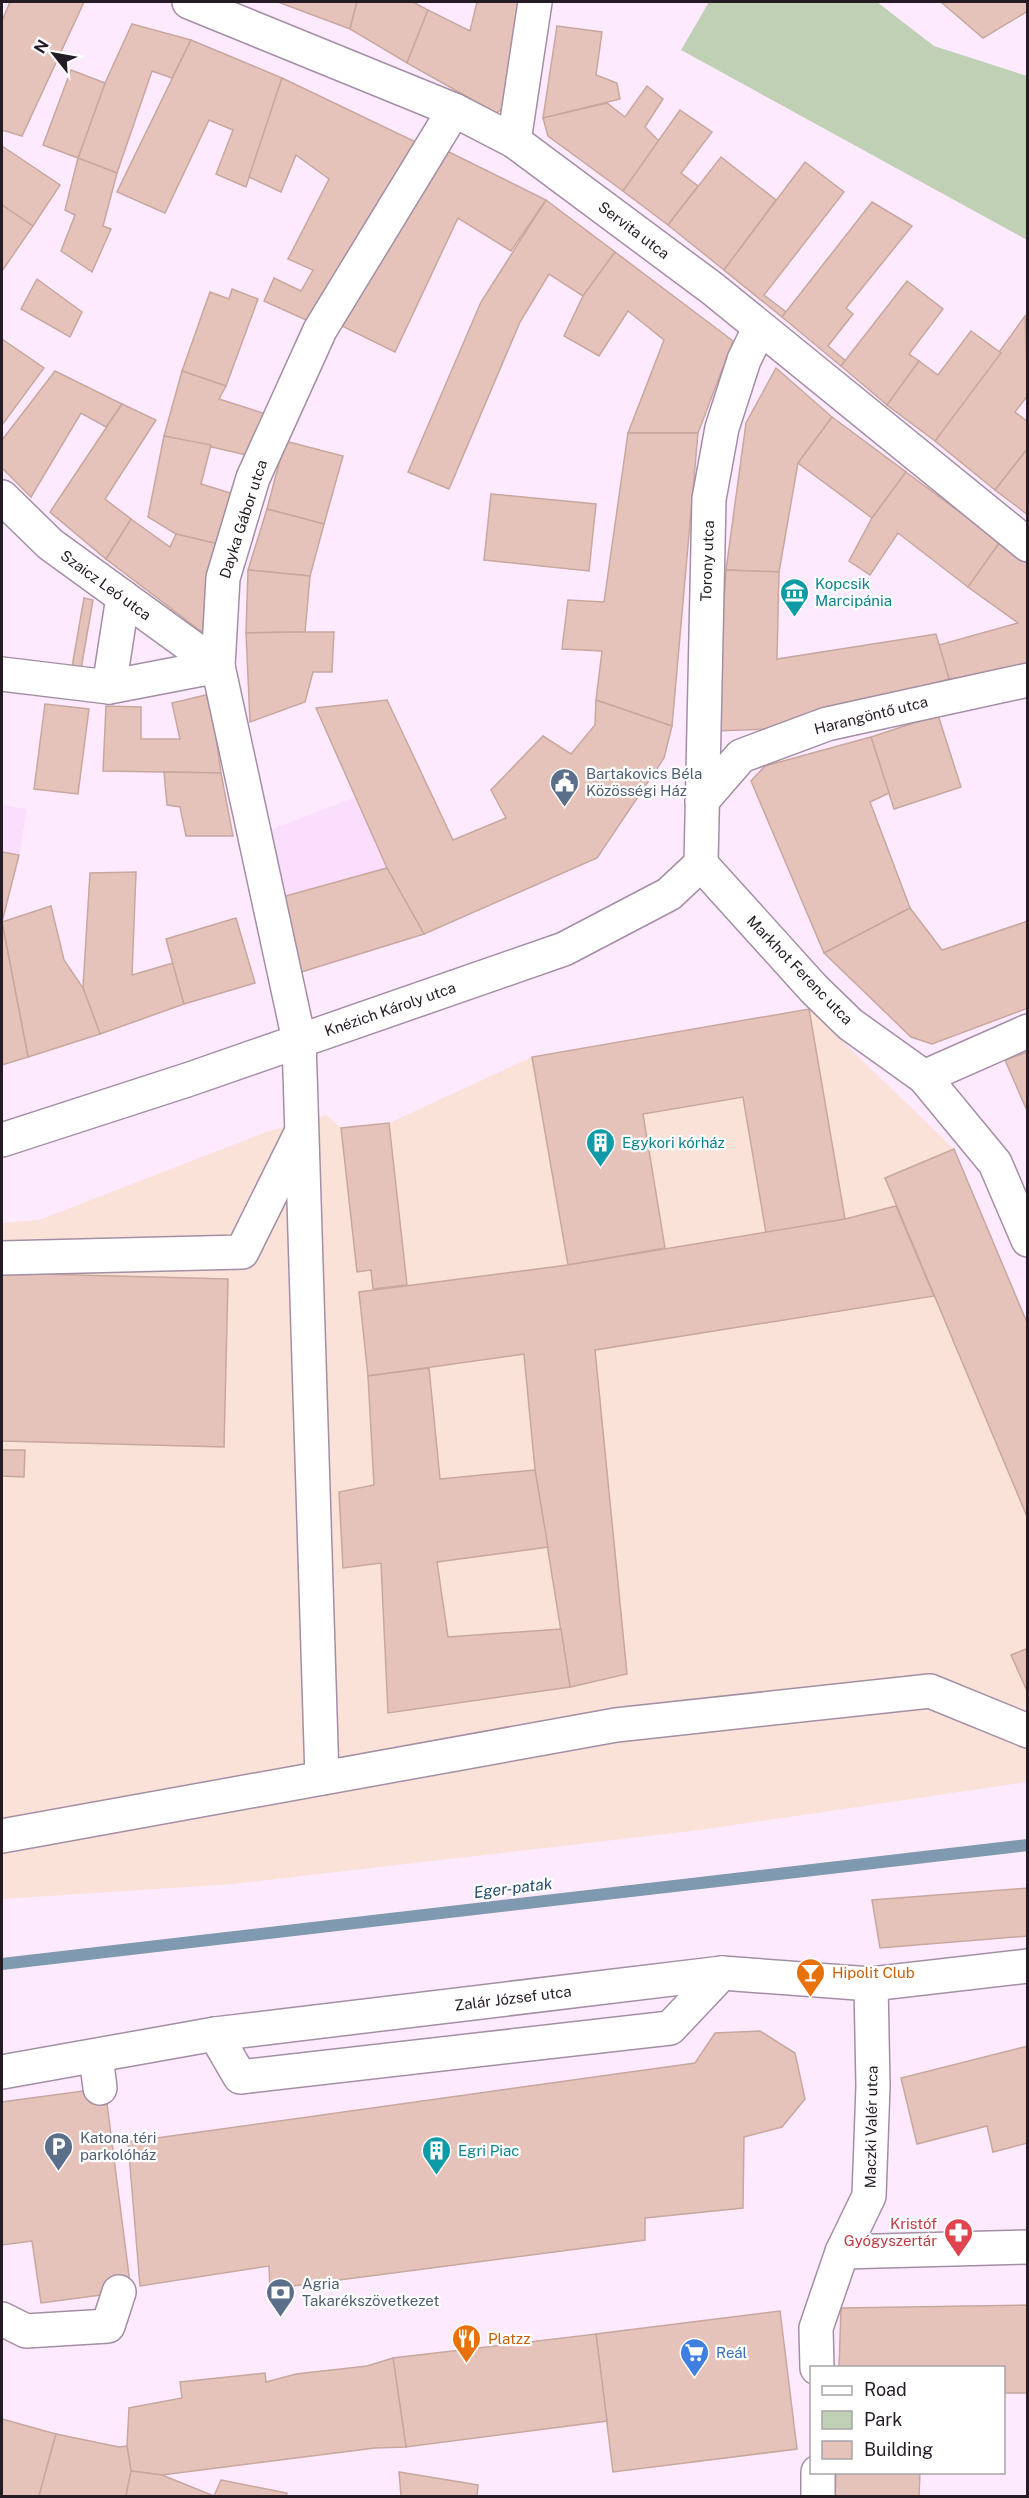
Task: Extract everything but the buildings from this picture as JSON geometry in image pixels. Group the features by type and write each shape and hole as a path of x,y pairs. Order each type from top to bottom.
{"street":[{"name":"Servita utca","path":"189,2 454,110 514,141 713,289 759,329 1028,545"},
{"path":"514,141 535,2"},
{"name":"Dayka Gábor utca","path":"322,1778 299,1040 218,666 223,578 253,478 321,330 454,110"},
{"name":"Torony utca","path":"702,801 709,499 722,428 744,360 759,329"},
{"name":"Szaicz Leó utca","path":"2,497 50,544 218,666"},
{"path":"110,687 123,597"},
{"path":"2,674 110,687 218,666"},
{"name":"Harangöntő utca","path":"702,801 741,756 805,732 827,724 1028,680"},
{"path":"702,801 702,864"},
{"name":"Knézich Károly utca","path":"2,1140 190,1079 564,949 669,894 702,864"},
{"name":"Markhot Ferenc utca","path":"702,864 814,989 850,1024 924,1077 995,1163 1028,1240"},
{"path":"924,1077 1028,1031"},
{"path":"2,1258 242,1252 302,1131"},
{"path":"2,1836 616,1725 930,1691 1028,1731"},
{"name":"Zalár József utca","path":"2,2072 215,2034 722,1972 871,1984 1028,1966"},
{"path":"215,2034 240,2077 670,2028 722,1972"},
{"name":"Maczki Valér utca","path":"817,2366 816,2328 842,2252 869,2196 873,2075 871,1984"},
{"path":"96,2056 100,2088"},
{"path":"842,2252 1028,2247"},
{"path":"2,2319 26,2331 108,2326 119,2292"},
{"path":"818,2474 818,2496"}],"shaded area":[{"path":"356,797 387,868 282,897 267,831"},
{"path":"2,805 27,809 19,855 2,852"},
{"path":"809,1009 954,1149 1027,1325 1027,1782 700,1830 233,1884 2,1899 2,1223 39,1220 266,1132 326,1115 341,1128 389,1123 532,1057"}],"green space":[{"path":"709,2 877,2 934,46 1027,76 1027,240 681,50"}],"waterway":[{"name":"Eger-patak","path":"2,1964 1028,1845"}],"place":[{"name":"Kopcsik Marcipánia","path":"794,618"},
{"name":"Bartakovics Béla Közösségi Ház","path":"565,808"},
{"name":"Egykori kórház","path":"601,1168"},
{"name":"Hipolit Club","path":"811,1998"},
{"name":"Katona téri parkolóház","path":"59,2172"},
{"name":"Egri Piac","path":"437,2176"},
{"name":"Kristóf Gyógyszertár","path":"958,2258"},
{"name":"Agria Takarékszövetkezet","path":"281,2318"},
{"name":"Platzz","path":"467,2364"},
{"name":"Reál","path":"695,2378"}]}
